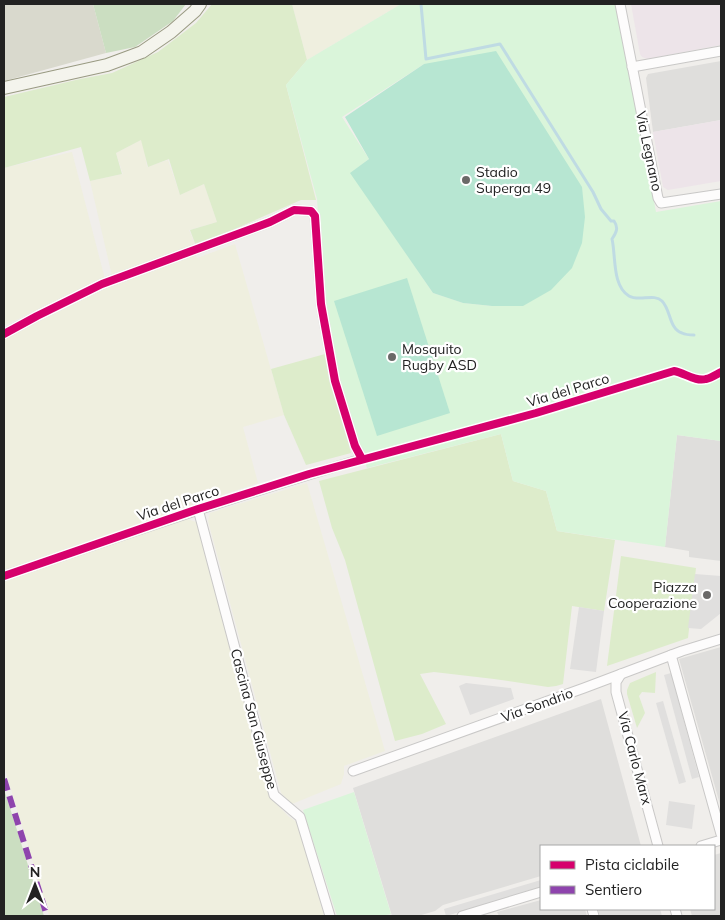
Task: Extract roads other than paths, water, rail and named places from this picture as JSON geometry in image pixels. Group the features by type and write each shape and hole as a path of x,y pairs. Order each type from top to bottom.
{"main road":[{"path":"4,88 107,65 142,52 171,32 200,4"}],"street":[{"path":"620,4 632,67 721,51"},
{"name":"Via Legnano","path":"632,67 658,198 661,204 721,194"},
{"name":"Via del Parco","path":"4,334 102,284 270,222 294,210 310,211 315,216 321,304 335,381 355,446 362,459 198,509 4,576"},
{"name":"Cascina San Giuseppe","path":"198,509 274,795 300,817 330,916"},
{"name":"Via Sondrio","path":"353,771 671,655 721,639"},
{"path":"671,655 721,834"},
{"name":"Via Carlo Marx","path":"624,673 617,679 616,692 658,845"},
{"path":"704,845 721,840"},
{"path":"462,916 490,912 540,892"}],"waterway":[{"path":"421,4 426,59 500,44 593,192 601,209 616,224 615,235 612,239 617,278 620,285 633,298 651,297 662,301 675,328 685,334 694,335"}],"place":[{"name":"Stadio Superga 49","path":"466,180"},
{"name":"Mosquito Rugby ASD","path":"392,357"},
{"name":"Piazza Cooperazione","path":"707,595"}]}
